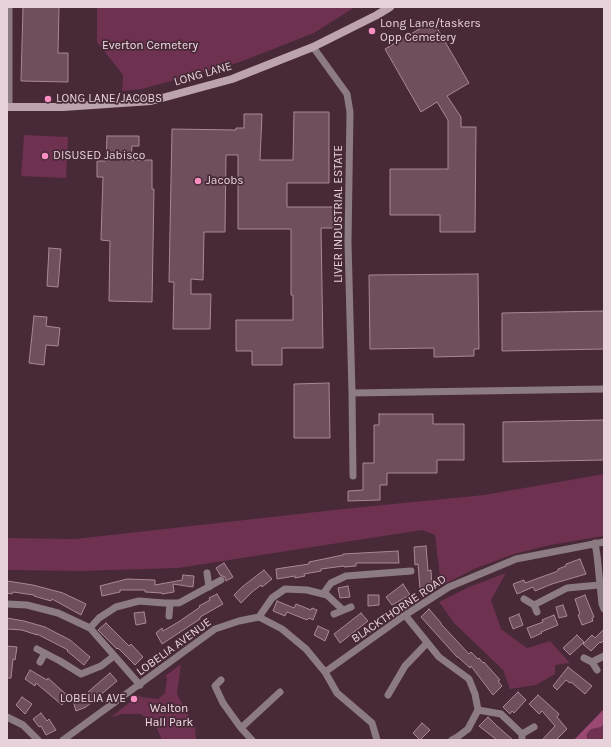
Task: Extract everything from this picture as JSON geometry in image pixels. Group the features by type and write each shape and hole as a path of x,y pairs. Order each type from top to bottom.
{"main road":[{"name":"LONG LANE","path":"8,107 63,107 151,101 232,79 313,47 390,7"}],"street":[{"path":"8,107 10,7"},
{"name":"LIVER INDUSTRIAL ESTATE","path":"313,47 347,94 350,109 348,242 353,476"},
{"path":"352,393 604,389"},
{"name":"BLACKTHORNE ROAD","path":"326,672 405,615 449,587 516,559 604,542"},
{"path":"595,543 599,585 604,609"},
{"path":"323,594 332,583 346,576 411,571"},
{"path":"207,573 209,586"},
{"path":"90,628 99,618 116,606 139,601 179,603 221,580"},
{"path":"534,605 567,588 599,585"},
{"path":"343,610 327,595 307,590 285,589 272,598 259,618 282,629 306,649 326,672 337,693 372,723 377,740"},
{"path":"524,599 534,605 536,612"},
{"path":"169,616 170,603"},
{"path":"7,604 27,605 58,613 90,628 140,685"},
{"path":"334,614 351,607"},
{"path":"405,615 439,657 469,679 475,694 478,710 468,729 452,740"},
{"name":"LOBELIA AVENUE","path":"63,740 216,629 239,621 259,618"},
{"path":"388,695 405,666 428,643"},
{"path":"37,649 81,674 101,666 114,656"},
{"path":"40,662 45,653"},
{"path":"592,662 604,656"},
{"path":"584,658 592,662 597,670"},
{"path":"221,680 215,686 223,703 241,728 252,740"},
{"path":"241,728 280,692"},
{"path":"478,710 501,714 522,737 534,727"},
{"path":"7,717 23,725 38,740"}],"green space":[{"name":"Everton Cemetery","path":"97,7 355,7 314,33 240,62 142,89 122,91 123,75 97,42"},
{"name":"DISUSED Jabisco","path":"24,135 68,137 66,178 21,176"},
{"path":"604,474 604,536 550,545 514,554 474,569 441,586 435,535 422,530 178,568 80,571 7,570 7,538 75,539 484,495"},
{"path":"506,573 491,600 501,629 527,648 550,641 570,663 555,665 555,674 536,685 510,689 503,670 454,623 439,602 469,587"},
{"name":"Walton Hall Park","path":"181,664 177,694 195,727 196,740 162,740 156,727 141,714 123,714 111,717 139,695 141,697 158,699 165,693 167,678 165,676"},
{"path":"604,709 604,740 574,740"}],"shaded area":[{"path":"604,709 604,723 601,727 591,729 586,735 588,740 574,740"}],"building":[{"path":"23,7 59,7 58,53 68,53 68,82 21,81"},
{"path":"433,21 469,83 447,96 461,117 461,127 476,127 475,232 440,232 440,215 390,215 390,169 448,169 448,120 437,102 421,112 385,49"},
{"path":"294,112 329,112 329,183 287,183 287,207 335,207 335,228 321,228 323,348 282,348 282,365 252,365 252,351 236,351 236,320 293,320 293,295 291,295 291,229 238,229 238,155 226,155 225,232 204,232 203,280 191,279 191,294 211,294 210,329 173,329 174,282 169,282 172,129 236,130 236,128 244,128 244,114 262,114 260,160 293,160"},
{"path":"107,136 139,136 139,146 132,146 131,160 152,160 152,189 154,189 152,302 109,301 110,241 101,240 103,177 97,177 97,161 106,161"},
{"path":"49,248 61,249 58,287 47,286"},
{"path":"478,274 479,349 474,349 474,356 434,357 434,348 370,349 369,275"},
{"path":"604,311 604,349 502,351 502,313"},
{"path":"34,316 47,317 46,326 60,328 58,346 46,345 44,365 29,363"},
{"path":"329,383 330,438 294,438 294,384"},
{"path":"379,414 433,414 433,424 464,424 464,460 437,460 437,473 387,473 387,485 380,485 380,500 348,501 348,491 363,490 363,463 374,463 374,425 379,425"},
{"path":"604,420 604,460 503,462 503,422"},
{"path":"426,546 428,571 431,570 432,588 420,589 418,564 415,565 414,547"},
{"path":"398,551 399,563 356,563 356,566 321,569 321,571 304,574 305,576 277,579 276,569 309,564 309,562 343,554"},
{"path":"580,559 586,574 552,584 535,591 533,587 517,594 513,584 524,580 525,583 558,571 558,569 566,566 566,564"},
{"path":"224,563 233,577 226,581 225,577 220,575 216,568"},
{"path":"264,570 272,579 262,587 261,585 241,603 234,595"},
{"path":"183,575 194,576 193,587 173,584 174,592 162,594 145,592 145,590 120,590 120,592 102,596 100,586 127,579 155,580 155,585 182,580"},
{"path":"7,581 33,585 63,593 86,604 81,615 52,599 51,601 34,595 13,592 12,594 7,593"},
{"path":"403,584 410,595 392,605 386,597"},
{"path":"348,586 350,597 340,598 338,588"},
{"path":"217,594 223,604 200,617 200,619 162,644 156,633 162,628 163,631 180,621 200,607 199,606 210,600 209,598"},
{"path":"368,595 379,595 379,605 368,606"},
{"path":"585,595 594,617 592,618 593,621 582,625 578,615 580,614 575,599"},
{"path":"277,601 294,608 296,604 311,610 312,608 317,610 313,620 309,618 307,620 287,612 285,616 273,611"},
{"path":"563,605 567,616 559,618 556,607"},
{"path":"429,609 469,654 471,652 483,663 484,662 500,680 498,681 502,686 493,695 471,666 470,668 457,657 421,617"},
{"path":"144,612 146,623 136,625 134,613"},
{"path":"361,613 368,621 340,643 334,634"},
{"path":"519,614 523,625 513,629 509,618"},
{"path":"554,615 558,625 531,638 527,628 543,622 542,620"},
{"path":"7,618 45,627 70,640 90,657 84,665 67,651 68,650 37,634 22,630 7,629"},
{"path":"106,623 129,646 131,644 143,657 135,665 98,630"},
{"path":"318,626 329,631 325,641 314,635"},
{"path":"604,629 604,640 591,651 583,644 592,635 595,638"},
{"path":"577,635 584,642 570,655 563,648"},
{"path":"7,646 17,647 15,660 13,659 11,678 7,678"},
{"path":"568,667 592,686 585,694 571,682 570,683 566,680 557,690 553,686"},
{"path":"30,670 47,680 48,678 69,697 62,705 36,683 35,686 25,679"},
{"path":"110,673 117,681 86,707 76,711 73,701 90,695 88,692"},
{"path":"518,692 526,700 514,713 512,711 510,714 503,707"},
{"path":"538,695 559,714 557,717 567,729 556,740 542,740 555,726 542,711 539,714 529,704"},
{"path":"22,697 32,704 25,714 16,705"},
{"path":"41,713 47,721 49,719 56,730 46,735 41,726 39,727 33,719"},
{"path":"488,717 513,740 497,740 479,726"},
{"path":"422,723 430,730 420,740 413,733"}],"place":[{"name":"Long Lane/taskers Opp Cemetery","path":"372,31"},
{"name":"LONG LANE/JACOBS","path":"48,99"},
{"name":"DISUSED Jabisco","path":"45,156"},
{"name":"Jacobs","path":"198,181"},
{"name":"LOBELIA AVE","path":"134,699"}]}
